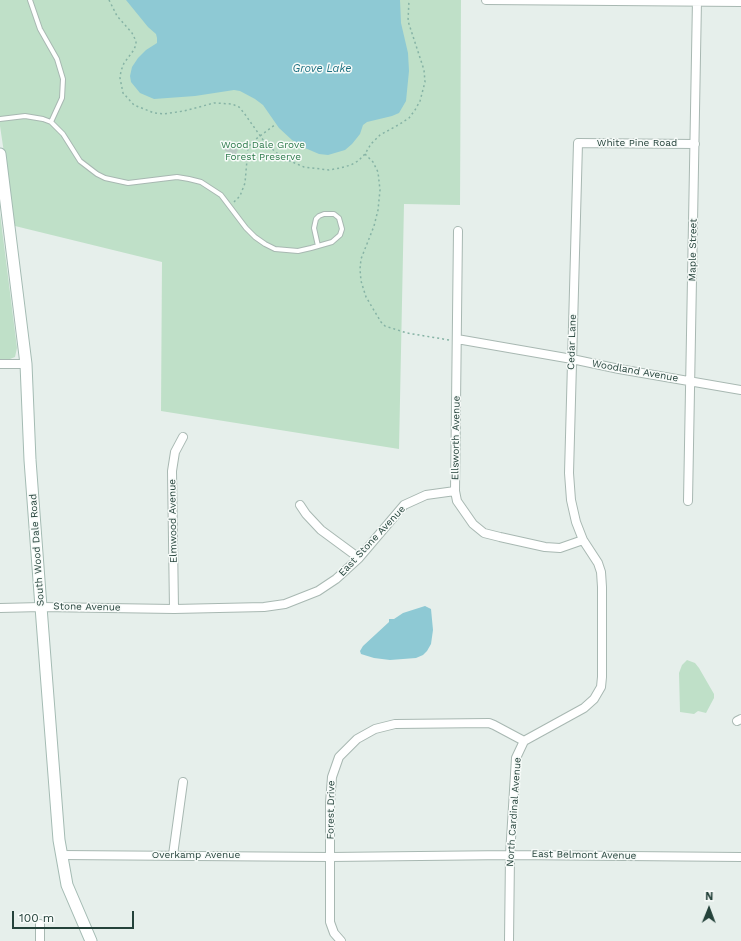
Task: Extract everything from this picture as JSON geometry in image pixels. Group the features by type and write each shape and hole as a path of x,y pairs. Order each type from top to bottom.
{"main road":[{"name":"South Wood Dale Road","path":"0,154 26,364 30,460 56,812 61,855 67,885 91,941"}],"street":[{"path":"486,0 741,2"},
{"name":"Maple Street","path":"688,500 697,1"},
{"name":"White Pine Road","path":"578,143 695,144"},
{"name":"Cedar Lane","path":"578,143 570,473 573,507 576,522 583,540"},
{"name":"Ellsworth Avenue","path":"458,230 455,491 457,502 473,524 484,533 560,548 583,540"},
{"name":"Woodland Avenue","path":"457,339 741,390"},
{"path":"0,364 26,364"},
{"name":"Elmwood Avenue","path":"174,609 172,471 174,452 183,437"},
{"name":"East Stone Avenue","path":"174,609 264,607 285,604 318,591 336,579 359,558 404,505 426,495 455,491"},
{"path":"300,505 309,518 321,530 359,558"},
{"path":"524,741 584,708 594,699 601,687 601,572 598,563 583,540"},
{"name":"Stone Avenue","path":"0,608 41,607 174,609"},
{"name":"Forest Drive","path":"341,941 334,933 330,922 330,803 332,777 339,757 357,739 376,729 395,724 469,723 494,725 524,741"},
{"name":"North Cardinal Avenue","path":"509,941 510,855 516,758 524,741"},
{"path":"173,855 183,782"},
{"name":"Overkamp Avenue","path":"61,855 330,857"},
{"name":"East Belmont Avenue","path":"330,857 510,855 741,856"},
{"path":"40,924 40,941"}],"lane":[{"path":"30,0 38,24 57,59 63,79 62,98 51,122"},
{"path":"0,119 25,116 51,122 63,134 80,161 105,178 128,183 168,178 188,179 200,182 212,188 221,195 246,228 255,237 275,249 298,251 318,246 332,242 340,235 342,229 339,218 334,214 324,214 316,219 314,228 318,246"}],"path":[{"path":"110,0 117,16 132,33 136,41 136,45 120,71 120,85 123,93 134,105 143,109 164,114 184,111 214,103 232,104 239,107 260,137 282,158 299,166 316,169 340,168 351,165 365,154 371,144 380,135 409,118 415,110 423,92 425,82 424,70 408,21 409,0"},
{"path":"229,205 240,196 243,190 247,173 248,148 252,142 276,124"},
{"path":"365,154 373,162 378,172 380,190 378,210 374,226 360,264 361,281 366,297 385,326 407,333 449,340 457,339"}],"green space":[{"name":"Wood Dale Grove Forest Preserve","path":"0,0 461,0 460,205 404,204 399,449 161,411 162,262 15,226 0,126"},
{"path":"0,213 17,348 15,357 3,360 0,360"},
{"path":"687,660 695,663 699,668 714,694 714,698 706,713 698,711 694,714 680,712 679,673 682,665"}],"water":[{"name":"Grove Lake","path":"126,0 400,0 401,23 408,53 409,71 406,101 399,113 367,122 363,125 360,134 345,150 328,155 319,154 292,140 279,128 263,105 240,91 234,90 195,96 154,99 140,93 131,82 130,76 132,67 138,58 146,50 157,43 156,34 148,27"},
{"path":"425,606 431,609 433,630 431,644 423,655 416,658 390,660 374,658 361,654 360,651 363,646 389,622 389,619 394,619 403,613"}],"building":[{"path":"227,144 238,150 235,156 224,150"}]}
